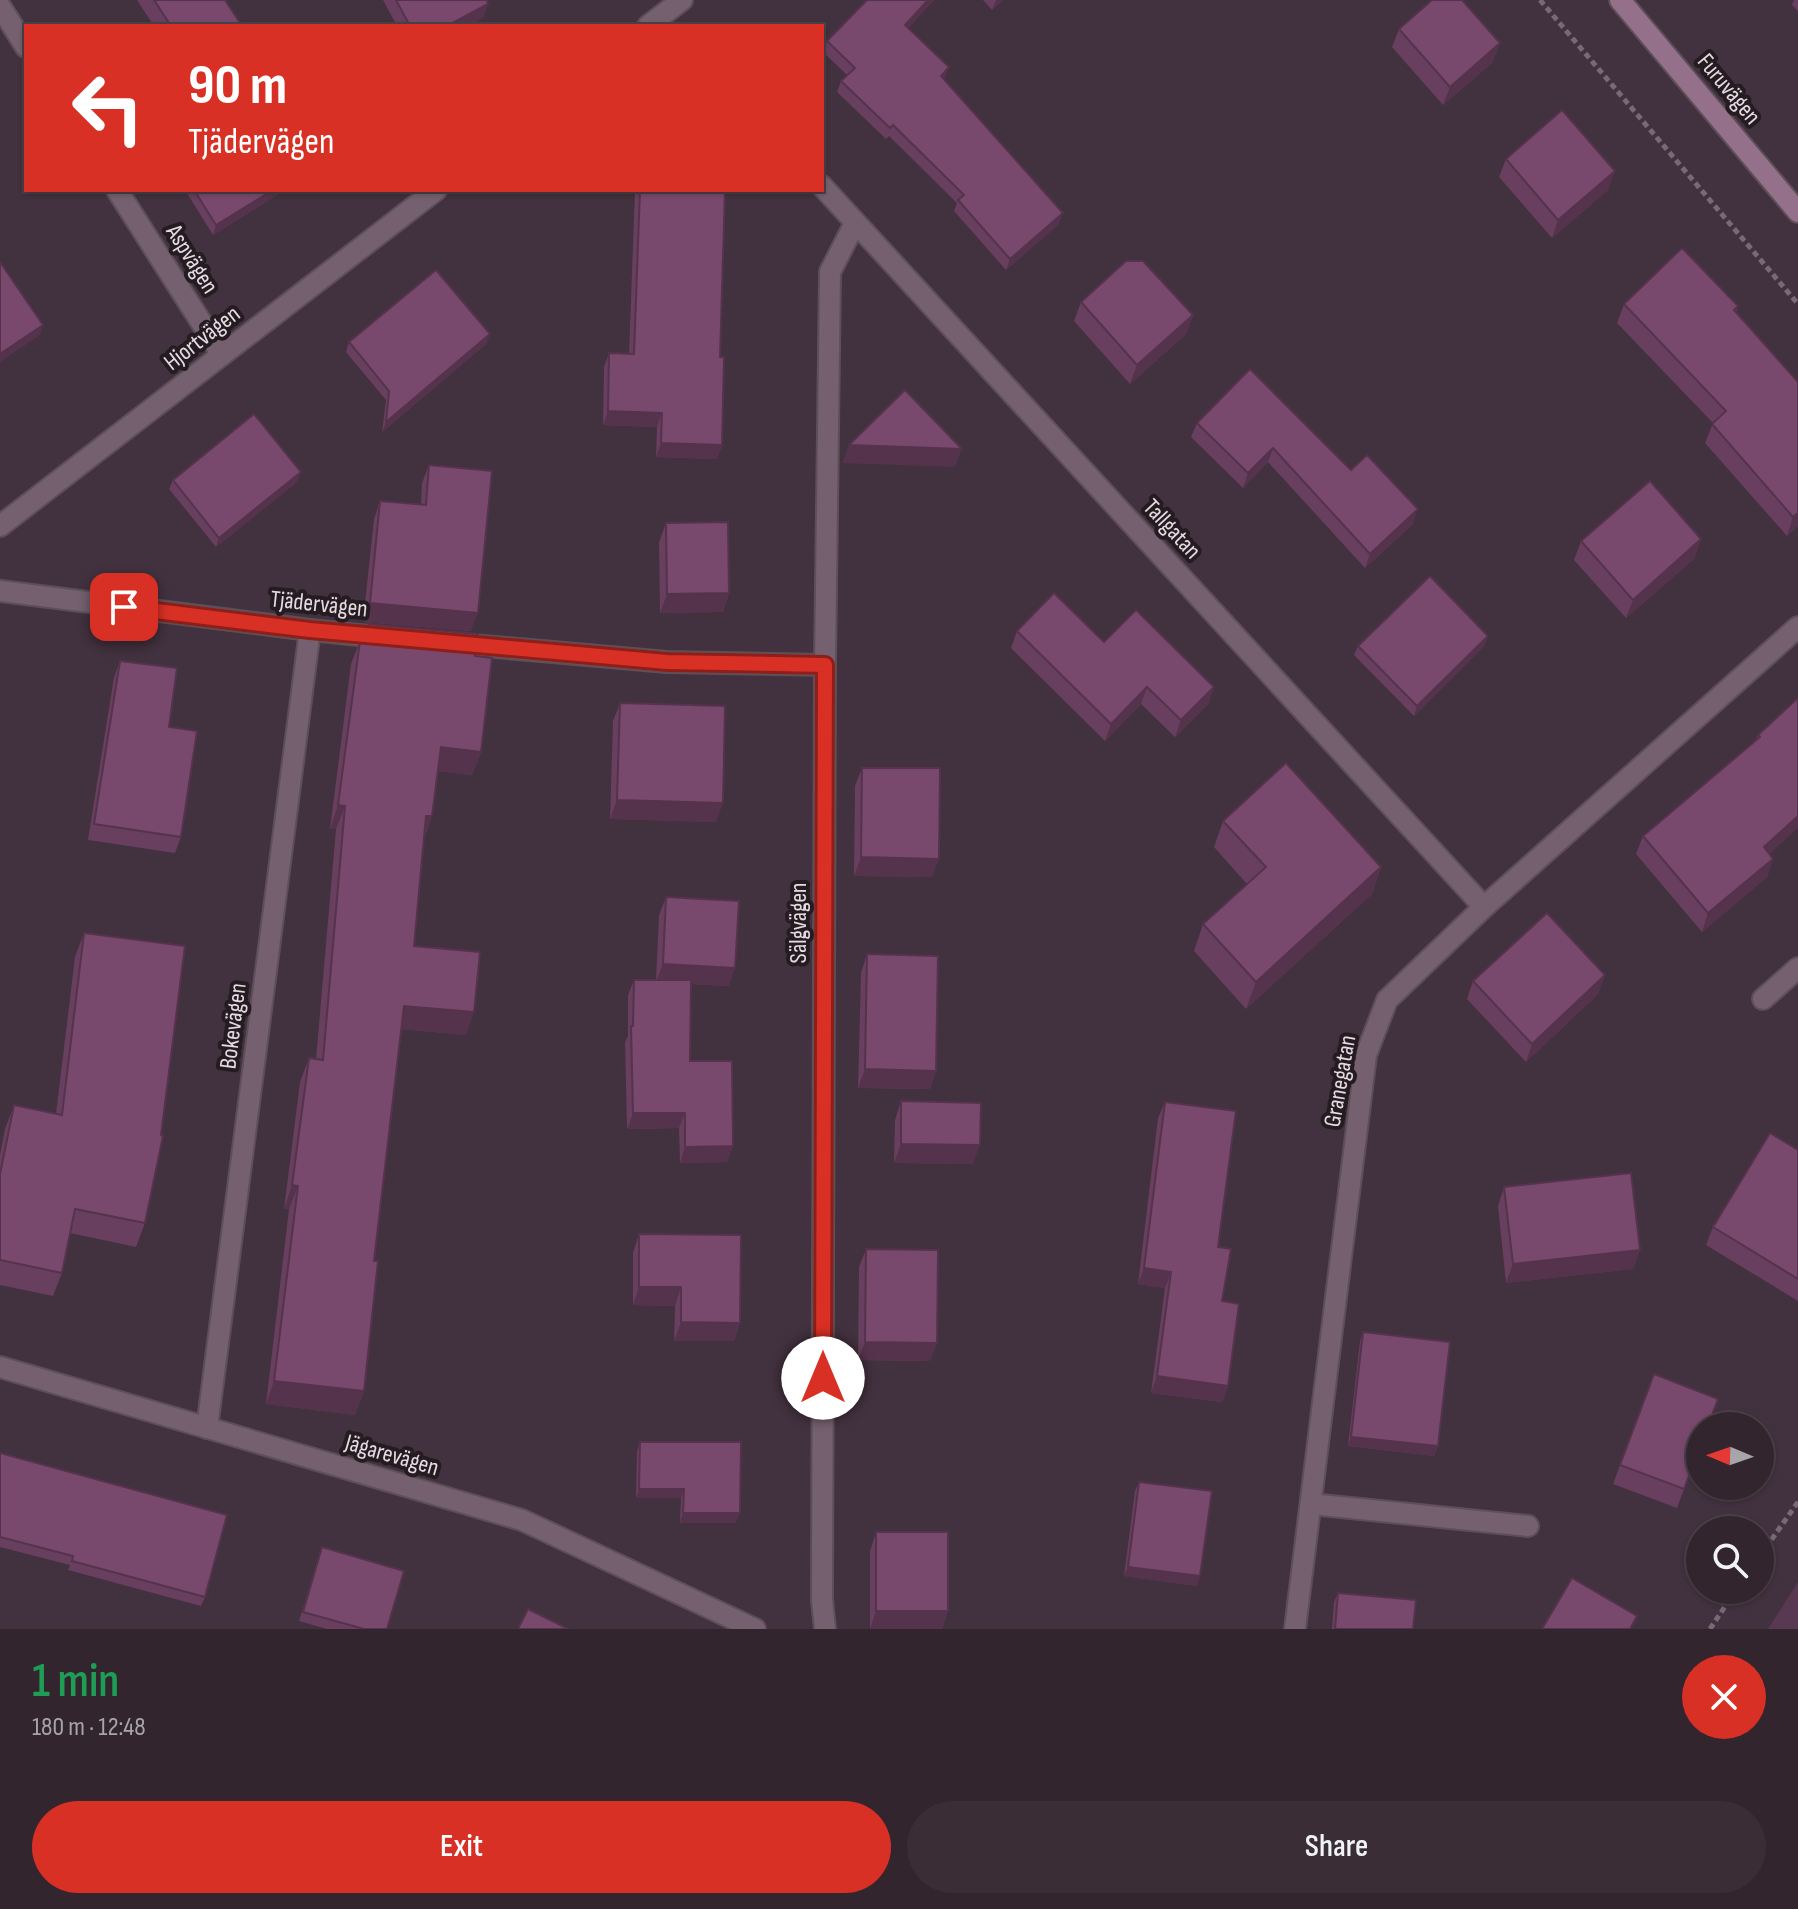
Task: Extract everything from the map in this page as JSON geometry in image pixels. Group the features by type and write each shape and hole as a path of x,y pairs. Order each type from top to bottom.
{"street":[{"name":"Furuvägen","path":"1620,0 1798,212"},
{"path":"0,6 24,44"},
{"path":"651,24 673,9"},
{"name":"Tallgatan","path":"824,188 1484,907"},
{"name":"Aspvägen","path":"118,192 222,355"},
{"name":"Hjortvägen","path":"0,526 433,192"},
{"name":"Sälgvägen","path":"825,1629 822,1600 825,665 830,272 855,223"},
{"name":"Tjädervägen","path":"0,591 403,639"},
{"name":"Granegatan","path":"1295,1629 1366,1055 1387,1000 1484,907 1798,627"},
{"name":"Bokevägen","path":"207,1428 310,630"},
{"path":"434,642 667,662 825,665"},
{"path":"1763,999 1798,968"},
{"name":"Jägarevägen","path":"0,1367 522,1520 755,1629"},
{"path":"1311,1504 1528,1526"}],"path":[{"path":"1540,0 1798,304"},
{"path":"1774,1536 1798,1502"},
{"path":"1710,1629 1727,1604"}],"shaded area":[{"path":"1798,1582 1798,1629 1768,1629"}],"building":[{"path":"154,0 225,0 241,24 170,24"},
{"path":"396,0 487,0 488,4 451,24 409,24"},
{"path":"867,0 928,0 905,25 949,67 941,76 1063,213 1010,259 958,200 964,195 893,125 890,128 841,81 855,68 827,41"},
{"path":"1432,0 1462,0 1500,43 1450,87 1399,29"},
{"path":"1562,110 1615,171 1558,220 1506,159"},
{"path":"195,192 270,192 216,225"},
{"path":"640,192 725,192 720,357 724,357 722,445 661,443 662,413 608,411 609,353 634,354"},
{"path":"1682,248 1738,306 1734,310 1798,382 1798,513 1793,517 1712,424 1726,411 1624,304"},
{"path":"1126,261 1143,261 1193,315 1137,365 1081,302"},
{"path":"0,262 43,325 0,354"},
{"path":"436,270 490,334 386,422 389,391 349,342"},
{"path":"1250,369 1351,470 1367,455 1418,509 1370,554 1273,448 1248,473 1197,423"},
{"path":"905,390 962,449 849,445"},
{"path":"254,414 301,472 219,538 173,480"},
{"path":"429,465 492,471 478,613 370,603 380,501 426,505"},
{"path":"1650,481 1701,539 1633,600 1581,541"},
{"path":"728,522 729,593 667,594 666,523"},
{"path":"1430,576 1488,636 1417,706 1358,646"},
{"path":"1054,593 1104,642 1136,610 1214,687 1181,720 1147,687 1111,724 1017,631"},
{"path":"369,624 478,634 475,656 492,658 481,752 441,747 432,816 426,816 414,946 480,952 474,1012 404,1006 374,1261 378,1261 364,1391 274,1381 298,1186 292,1185 309,1058 323,1060 345,806 338,805 360,641 367,642"},
{"path":"120,661 177,668 169,727 197,731 181,837 94,824"},
{"path":"1798,698 1798,816 1764,847 1773,859 1708,913 1643,836 1760,737 1758,735"},
{"path":"620,703 725,706 723,803 617,800"},
{"path":"1286,763 1381,867 1256,982 1203,924 1266,867 1223,821"},
{"path":"862,768 940,768 939,859 861,857"},
{"path":"666,897 739,901 735,968 663,964"},
{"path":"1547,913 1605,975 1532,1044 1473,981"},
{"path":"84,933 185,946 163,1136 145,1223 75,1209 62,1273 0,1260 0,1174 14,1105 62,1115"},
{"path":"867,954 938,956 936,1071 865,1069"},
{"path":"634,980 691,980 690,1061 732,1061 733,1146 685,1147 685,1113 633,1113 631,1026"},
{"path":"901,1101 981,1103 980,1145 901,1144"},
{"path":"1165,1102 1236,1111 1218,1247 1231,1249 1222,1301 1239,1304 1228,1386 1157,1376 1171,1272 1144,1268"},
{"path":"1770,1133 1798,1150 1798,1279 1713,1227"},
{"path":"1631,1173 1640,1250 1513,1264 1504,1187"},
{"path":"639,1234 741,1235 740,1323 681,1322 681,1287 639,1287"},
{"path":"866,1249 938,1250 937,1343 865,1342"},
{"path":"1363,1332 1450,1342 1438,1446 1351,1437"},
{"path":"1654,1374 1718,1399 1713,1412 1686,1412 1684,1489 1620,1465"},
{"path":"640,1442 741,1442 740,1513 683,1513 684,1489 639,1489"},
{"path":"0,1453 227,1515 205,1597 72,1561 73,1556 0,1537"},
{"path":"1139,1482 1212,1491 1200,1576 1128,1567"},
{"path":"876,1532 948,1532 948,1611 876,1611"},
{"path":"322,1547 404,1571 387,1629 364,1629 303,1612"},
{"path":"1572,1578 1637,1616 1630,1629 1542,1629"},
{"path":"1338,1593 1416,1600 1413,1629 1335,1629"},
{"path":"528,1609 568,1629 518,1629"}],"route":[{"path":"124,607 310,630 667,662 825,665 823,1378"}]}
